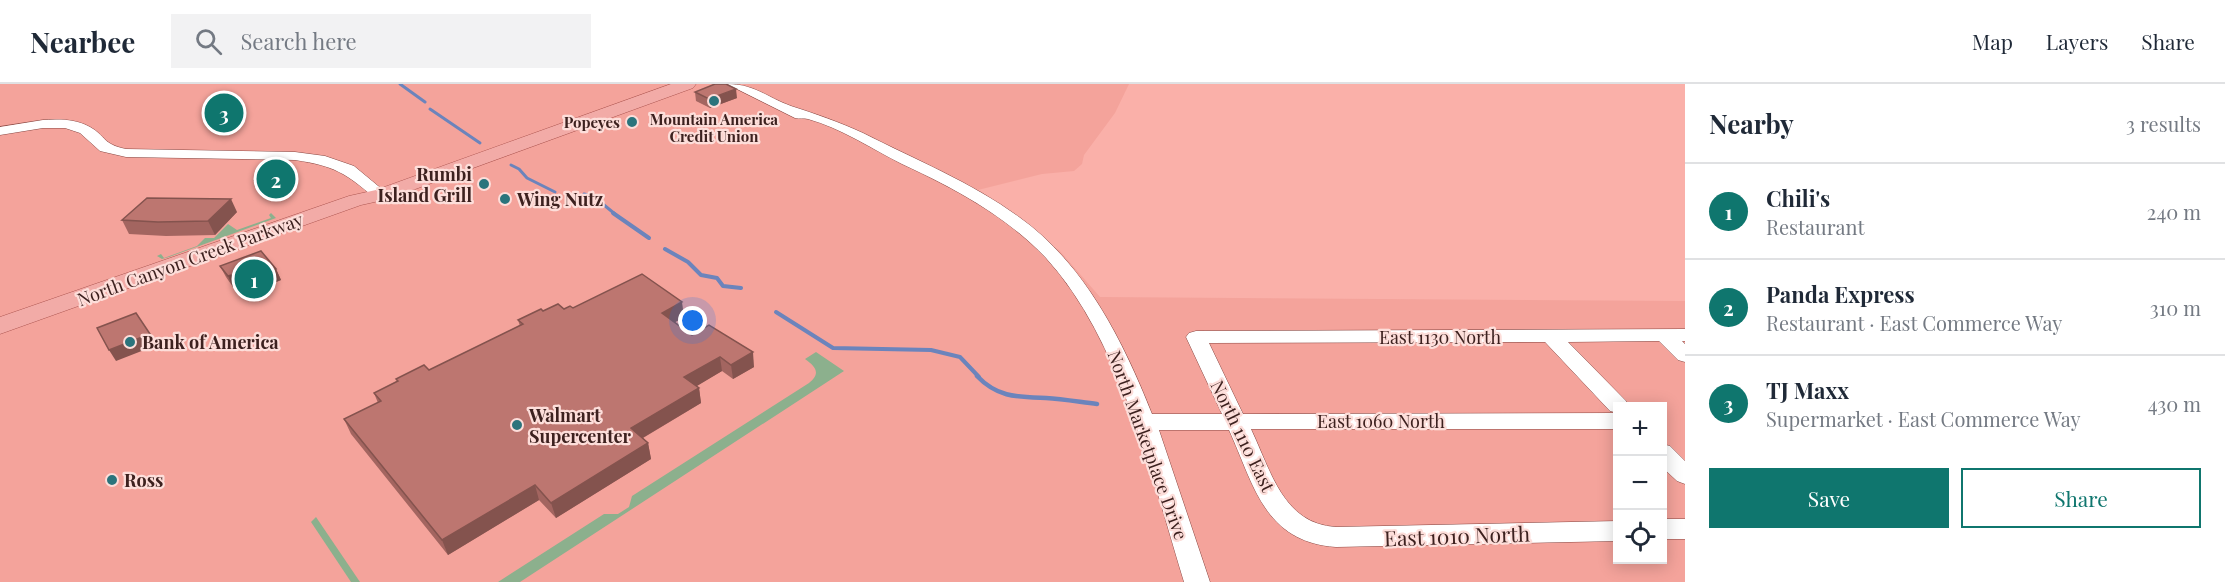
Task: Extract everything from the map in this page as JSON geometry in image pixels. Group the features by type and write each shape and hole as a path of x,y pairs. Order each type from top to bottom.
{"main road":[{"name":"North Canyon Creek Parkway","path":"0,326 356,200 381,195 687,84"},
{"name":"North Canyon Creek Parkway","path":"0,343 364,207 381,195"},
{"path":"0,334 45,317 60,305"}],"street":[{"name":"North Marketplace Drive","path":"734,84 789,110 798,110 834,126 943,178 1017,223 1056,261 1092,308 1119,357 1144,422 1197,582"},
{"name":"North Marketplace Drive","path":"749,84 831,121 834,126"},
{"path":"0,131 38,125 71,126 88,131 96,142 109,149 126,153 295,156 325,160 349,169 381,195"},
{"path":"1664,335 1685,355"},
{"name":"East 1130 North","path":"1196,338 1685,335"},
{"path":"1551,336 1614,402"},
{"name":"North 1110 East","path":"1196,338 1277,508 1299,529"},
{"name":"East 1060 North","path":"1144,422 1613,421"},
{"path":"1666,456 1685,475"},
{"name":"East 1010 North","path":"1299,529 1322,537 1613,531"},
{"path":"1667,529 1685,529"}],"shaded area":[{"path":"0,84 1129,84 1115,113 1084,155 1082,164 1074,171 1042,174 970,192 1059,250 1100,297 1685,301 1685,582 0,582"}],"green space":[{"path":"271,213 276,218 169,257 162,259 157,256 161,254 164,258 197,246 205,238 214,238 228,224 237,230 271,218 269,215"},
{"path":"816,352 844,371 520,582 498,582 604,514 618,514 629,507 632,496 809,383 815,376 816,370 805,359"},
{"path":"316,517 360,582 351,582 311,522"}],"building":[{"path":"715,84 726,84 736,89 709,99 695,92"},
{"path":"269,166 289,166 275,180 255,180"},
{"path":"147,198 231,199 208,221 122,220"},
{"path":"261,251 276,269 238,283 220,266"},
{"name":"Walmart Supercenter","path":"642,274 682,302 662,313 692,335 709,325 753,352 731,365 720,357 684,377 699,388 631,428 648,443 551,503 535,485 442,540 344,419 381,401 374,393 424,365 429,370 523,324 518,320 541,309 543,311 558,304 564,309 570,306 573,308"},
{"path":"136,313 150,334 109,350 97,328"}],"waterway":[{"path":"400,84 425,102"},
{"path":"430,109 480,143"},
{"path":"511,165 519,169 527,178 555,192"},
{"path":"584,194 593,196 615,214"},
{"path":"613,213 649,238"},
{"path":"665,249 688,262 701,275 717,278 723,286 741,288"},
{"path":"776,312 833,348 931,350 960,357 979,377"},
{"path":"977,376 993,389 1009,395 1097,404"}],"place":[{"name":"Mountain America Credit Union","path":"714,101"},
{"name":"TJ Maxx","path":"224,113"},
{"name":"Popeyes","path":"632,122"},
{"name":"Panda Express","path":"276,179"},
{"name":"Rumbi Island Grill","path":"484,184"},
{"name":"Wing Nutz","path":"505,199"},
{"name":"Chili's","path":"254,279"},
{"name":"Bank of America","path":"130,342"},
{"name":"Walmart Supercenter","path":"517,425"},
{"name":"Ross","path":"112,480"}]}
